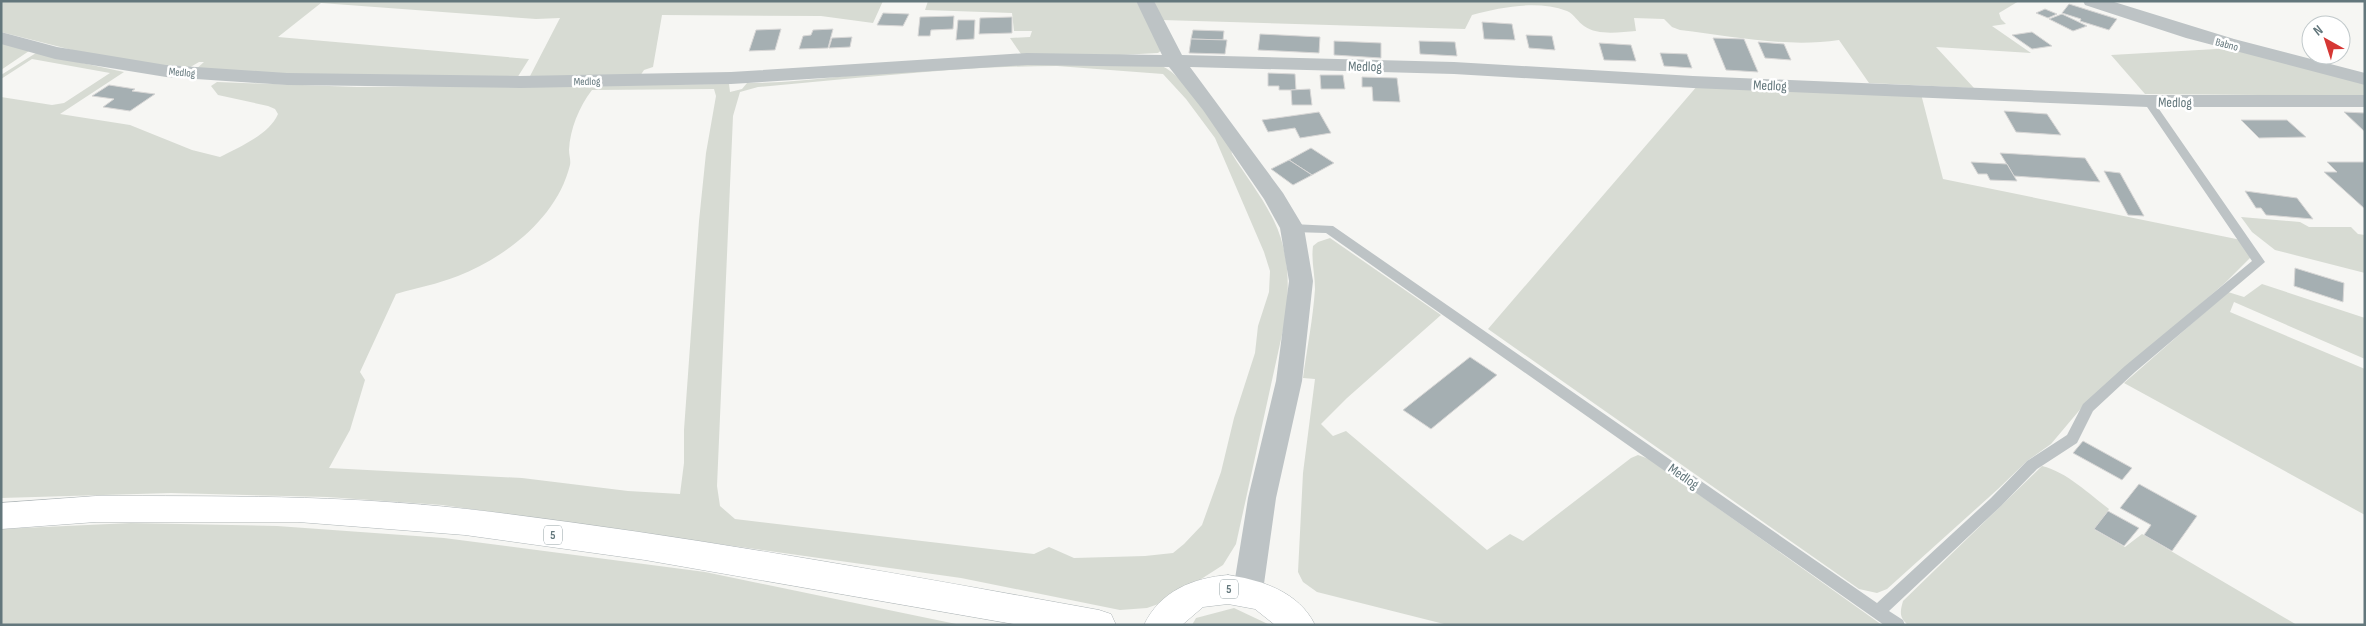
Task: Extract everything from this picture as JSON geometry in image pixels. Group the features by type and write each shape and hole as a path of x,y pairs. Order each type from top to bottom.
{"main road":[{"name":"5","path":"1,516 96,509 298,509 465,522 645,547 915,591 1098,625"},
{"name":"5","path":"1161,625 1168,614 1188,598 1208,591 1226,589 1248,591 1282,607 1298,625"}],"street":[{"path":"1145,1 1176,61 1275,198 1292,228 1301,281 1290,381 1262,498 1248,591"},
{"name":"Babno","path":"2092,1 2149,22 2365,79"},
{"name":"Medlog","path":"1,38 55,53 166,71 227,76 387,82 520,82 731,78 1027,58 1454,68 1693,82 2148,101 2365,101"}],"lane":[{"path":"1879,612 1996,502 2032,465 2072,439 2088,408 2199,310 2259,262 2148,101"},
{"name":"Medlog","path":"1292,228 1329,229 1897,625"}],"shaded area":[{"path":"1,1 883,1 873,23 821,16 662,15 653,67 644,70 640,76 529,78 560,18 536,19 321,3 278,37 529,59 517,78 342,78 195,70 204,62 199,62 187,69 84,53 1,32"},
{"path":"928,1 1136,1 1163,49 1158,53 1120,55 1021,54 1010,38 1030,37 1032,31 1014,31 1012,13 925,10"},
{"path":"1151,1 2019,1 1999,13 2001,19 2006,24 1992,26 2031,53 1936,47 1974,88 1869,83 1839,40 1799,43 1740,38 1680,30 1672,27 1664,19 1634,18 1636,31 1602,32 1584,26 1567,11 1532,5 1495,9 1472,15 1465,29 1162,20"},
{"path":"1,43 29,51 1,70"},
{"path":"2234,48 2365,81 2365,96 2145,94 2111,55"},
{"path":"36,53 124,72 60,114 130,125 192,150 220,157 261,134 278,114 275,109 268,106 218,95 211,86 217,82 357,87 729,84 730,92 742,89 747,83 832,78 977,65 1162,66 1171,72 1190,91 1231,149 1232,154 1274,221 1283,246 1286,262 1287,312 1236,544 1223,565 1167,601 1147,608 1120,610 961,578 442,505 327,497 171,493 1,498 1,97 52,105 64,103 110,73 32,59 1,79 1,75","holes":["1057,66 1163,74 1186,99 1215,138 1264,252 1270,271 1269,292 1258,326 1255,353 1234,418 1221,472 1202,525 1173,553 1145,556 1074,558 1049,547 1034,554 735,519 720,506 717,486 733,116 740,92 758,87 908,74 982,68","714,89 716,96 706,153 699,221 684,430 684,463 680,494 628,491 522,478 329,468 350,430 365,380 360,372 396,294 443,281 476,268 511,247 542,218 554,202 563,184 570,165 569,150 573,126 579,111 592,90"]},
{"path":"1698,85 1921,94 1943,179 2246,241 2253,255 2226,282 2083,406 2051,444 2027,461 1887,589 1877,593 1859,589 1488,329"},
{"path":"2241,217 2300,222 2309,227 2351,227 2358,234 2365,235 2365,273 2275,250 2252,232"},
{"path":"1330,238 1441,315 1347,398 1321,424 1333,436 1346,431 1487,550 1510,534 1523,541 1631,458 1638,455 1649,459 1882,625 1448,625 1317,592 1303,582 1298,572 1303,473 1315,379 1303,378 1315,289 1312,257 1313,246"},
{"path":"2262,284 2365,318 2365,359 2234,302 2230,312 2365,369 2365,515 2124,383 2228,292 2244,297"},
{"path":"2042,466 2069,478 2109,509 2095,530 2125,547 2142,534 2297,625 1908,625 1901,614 1903,601"},
{"path":"131,523 277,526 444,538 705,572 961,625 1,625 1,529"},
{"path":"1234,608 1270,625 1192,625 1196,618"}],"building":[{"path":"2069,4 2117,19 2109,30 2080,21 2081,19 2062,13"},
{"path":"2045,9 2057,14 2048,18 2036,13"},
{"path":"883,13 909,14 903,26 877,25"},
{"path":"2062,14 2087,26 2073,31 2049,19"},
{"path":"954,16 953,29 931,30 930,36 918,36 920,17"},
{"path":"1012,17 1012,33 979,34 980,18"},
{"path":"958,20 975,20 974,39 956,40"},
{"path":"1482,22 1512,24 1515,40 1484,39"},
{"path":"781,29 775,50 749,51 756,30"},
{"path":"833,29 828,48 799,49 803,36 811,35 813,30"},
{"path":"1193,30 1224,31 1223,40 1191,39"},
{"path":"2032,32 2052,46 2032,49 2012,35"},
{"path":"1260,34 1320,37 1319,53 1258,50"},
{"path":"1526,35 1552,36 1555,50 1529,48"},
{"path":"852,37 850,47 829,48 832,38"},
{"path":"1713,38 1744,39 1758,72 1726,70"},
{"path":"1191,39 1227,40 1225,54 1189,53"},
{"path":"1334,41 1381,43 1381,58 1334,55"},
{"path":"1419,41 1455,42 1457,56 1420,54"},
{"path":"1758,42 1784,44 1791,60 1765,58"},
{"path":"1599,43 1631,45 1636,61 1604,60"},
{"path":"1660,53 1687,54 1692,68 1664,66"},
{"path":"1268,73 1295,74 1296,90 1279,90 1279,86 1268,86"},
{"path":"1320,75 1343,75 1345,89 1321,89"},
{"path":"1362,77 1397,78 1400,102 1373,101 1372,87 1362,87"},
{"path":"109,85 155,94 130,111 103,107 114,99 92,96"},
{"path":"1310,89 1312,105 1292,105 1291,90"},
{"path":"2004,111 2047,114 2061,135 2016,132"},
{"path":"1319,112 1331,133 1300,138 1295,128 1268,132 1262,120"},
{"path":"2344,112 2365,113 2365,132"},
{"path":"2241,120 2287,120 2306,137 2259,138"},
{"path":"1311,148 1334,163 1312,175 1289,160"},
{"path":"2000,153 2085,158 2100,182 2014,176"},
{"path":"1289,160 1312,175 1293,185 1271,169"},
{"path":"1971,162 2007,164 2017,181 1990,180 1987,174 1978,174"},
{"path":"2327,162 2365,162 2365,209 2324,172 2337,172"},
{"path":"2104,171 2120,173 2144,216 2128,215"},
{"path":"2245,191 2297,198 2313,219 2266,215 2261,208 2256,208"},
{"path":"2295,268 2344,283 2343,302 2294,286"},
{"path":"1470,357 1497,375 1431,429 1403,410"},
{"path":"2083,441 2132,468 2122,480 2073,453"},
{"path":"2139,484 2197,516 2172,551 2144,535 2151,525 2120,508"},
{"path":"2108,511 2139,528 2124,546 2094,529"}]}
